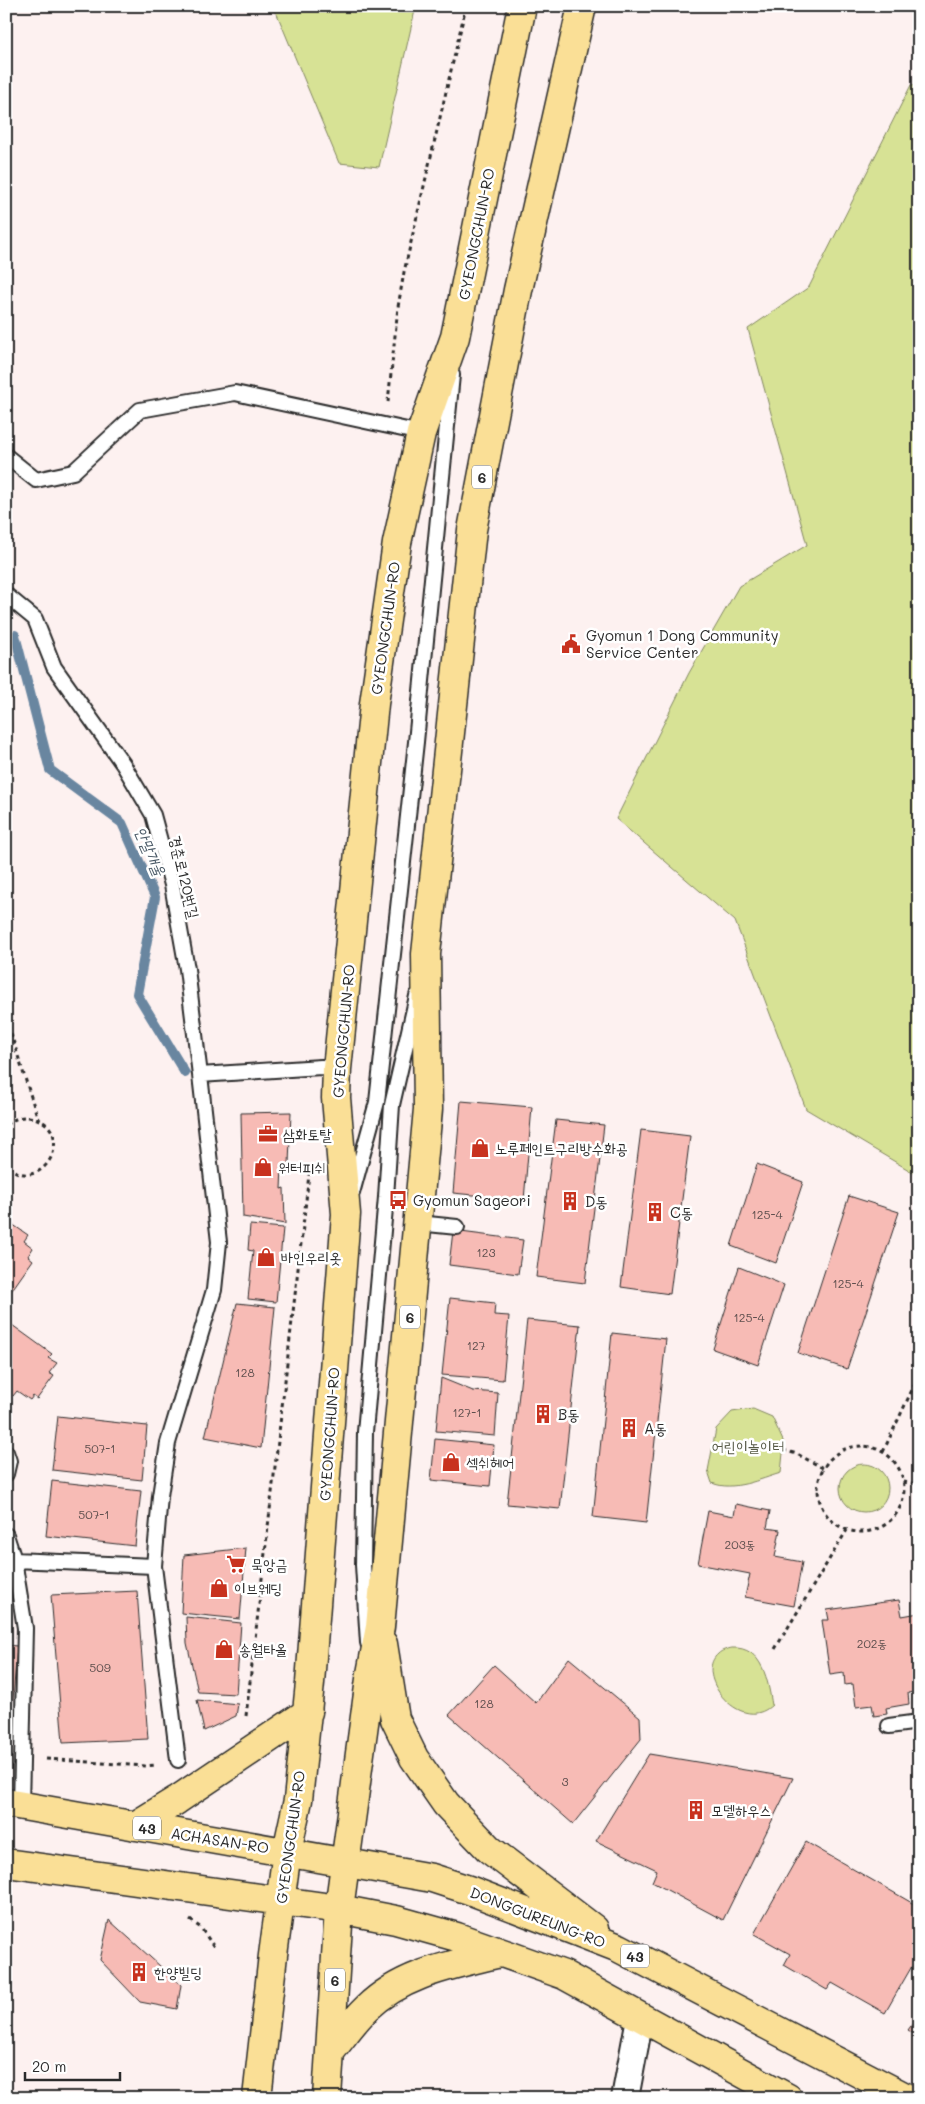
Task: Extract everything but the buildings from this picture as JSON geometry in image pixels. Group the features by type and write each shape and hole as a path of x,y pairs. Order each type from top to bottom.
{"main road":[{"name":"GYEONGCHUN-RO","path":"256,2098 280,1902 298,1800 308,1712 346,1214 336,1098 337,1069 374,704 397,544 421,433 455,337 522,6"},
{"name":"6","path":"327,2098 339,1909 370,1678 380,1627 418,1223 428,1109 426,954 472,530 518,290 582,6"},
{"path":"380,1627 395,1719 414,1758 446,1804 489,1850 619,1948"},
{"path":"135,1826 308,1712"},
{"name":"ACHASAN-RO","path":"13,1804 345,1862"},
{"name":"DONGGUREUNG-RO","path":"345,1862 432,1878 469,1890 619,1948 907,2098"},
{"path":"6,1863 339,1909 396,1920 457,1937 564,1975 788,2098"},
{"path":"330,2052 366,2008 392,1987 411,1978 441,1968 500,1953"}],"street":[{"path":"625,2098 640,2018"}],"lane":[{"path":"346,1214 377,1102 415,752 455,337"},
{"path":"6,456 36,480 73,472 140,410 235,393 421,433"},
{"name":"경춘로120번길","path":"6,595 35,620 54,667 123,764 153,815 175,904 187,969 220,1242 214,1290 168,1443 160,1496 154,1566 178,1760"},
{"path":"370,1678 363,1565 365,1432 392,1105 426,954"},
{"path":"200,1074 321,1068 337,1069"},
{"path":"418,1223 457,1227"},
{"path":"6,1452 9,1461 6,1474"},
{"path":"6,1535 14,1560 25,1628 22,1757 13,1804"},
{"path":"14,1560 154,1566"},
{"path":"888,1726 919,1722"}],"path":[{"path":"6,1018 38,1119"},
{"path":"6,1125 20,1117 38,1119 46,1124 52,1132 55,1141 51,1160 46,1167 37,1172 28,1174 18,1173 6,1165"},
{"path":"883,1452 919,1374"},
{"path":"864,1445 883,1452 899,1468 903,1482 903,1497 898,1511 888,1522 876,1529 861,1532 846,1530 834,1523 825,1514 819,1501 818,1487 823,1468 827,1461 837,1452 850,1447 864,1445"},
{"path":"783,1450 797,1454 823,1468"},
{"path":"903,1482 919,1484"},
{"path":"775,1649 846,1530"},
{"path":"22,1757 145,1766 178,1760"},
{"path":"182,1917 196,1924 214,1947"}],"green space":[{"path":"268,6 416,6 379,167 339,163 277,14"},
{"path":"919,84 919,1176 806,1109 735,921 616,819 689,673 739,586 807,545 748,329 809,287 911,85"},
{"name":"어린이놀이터","path":"753,1409 772,1417 784,1443 781,1473 738,1485 729,1486 712,1483 708,1471 716,1429 732,1412"},
{"path":"859,1464 869,1464 881,1471 888,1483 888,1493 881,1505 869,1512 859,1512 851,1508 844,1501 840,1493 840,1483 844,1475 851,1468"},
{"path":"732,1648 742,1649 751,1653 757,1659 766,1676 772,1705 760,1712 747,1713 735,1708 724,1699 716,1687 712,1675 712,1663 718,1654"}],"waterway":[{"name":"안말개울","path":"15,635 50,770 122,823 155,897 137,994 185,1073"}],"place":[{"name":"Gyomun 1 Dong Community Service Center","path":"571,644"},
{"name":"삼화토탈","path":"268,1134"},
{"name":"노루페인트구리방수화공","path":"480,1148"},
{"name":"워터피쉬","path":"263,1167"},
{"name":"Gyomun Sageori","path":"398,1200"},
{"name":"D동","path":"570,1201"},
{"name":"C동","path":"655,1212"},
{"name":"바인우리옷","path":"266,1257"},
{"name":"B동","path":"543,1414"},
{"name":"A동","path":"629,1428"},
{"name":"섹쉬헤어","path":"451,1462"},
{"name":"묵앙금","path":"236,1564"},
{"name":"이브웨딩","path":"219,1588"},
{"name":"송월타올","path":"224,1649"},
{"name":"모델하우스","path":"696,1810"},
{"name":"한양빌딩","path":"139,1972"}]}
